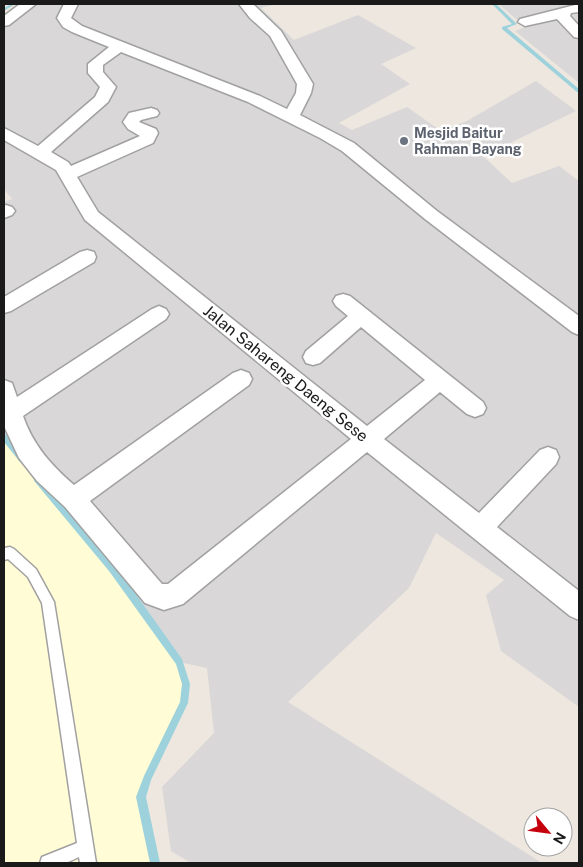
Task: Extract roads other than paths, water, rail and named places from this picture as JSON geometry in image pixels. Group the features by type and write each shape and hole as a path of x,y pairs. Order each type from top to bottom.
{"street":[{"path":"4,22 29,4"},
{"path":"246,4 276,34 301,74 305,89 292,117"},
{"path":"525,22 579,8"},
{"path":"67,11 68,24 77,29 254,99 348,147 431,216 579,327"},
{"path":"563,13 562,16 568,24 579,34"},
{"path":"40,153 102,99 108,88 96,74 94,64 120,46"},
{"path":"68,174 147,139 150,133 134,126 131,122 135,116 151,113"},
{"name":"Jalan Sahareng Daeng Sese","path":"4,133 62,166 91,216 579,607"},
{"path":"4,306 87,257"},
{"path":"343,302 475,408"},
{"path":"10,413 159,314"},
{"path":"313,357 361,316"},
{"path":"73,500 241,379"},
{"path":"4,389 10,413 23,446 57,486 73,500 154,594 164,597 170,596 439,380"},
{"path":"480,528 548,457"}],"lane":[{"path":"4,554 10,553 32,573 48,602 88,863"},
{"path":"48,863 86,848"}],"waterway":[{"path":"4,10 13,4"},
{"path":"494,4 515,24 504,28 579,91"},
{"path":"4,437 22,460"},
{"path":"38,480 112,568 179,662 186,684 184,703 147,779 141,797 155,863"}],"place":[{"name":"Mesjid Baitur Rahman Bayang","path":"404,141"}]}
